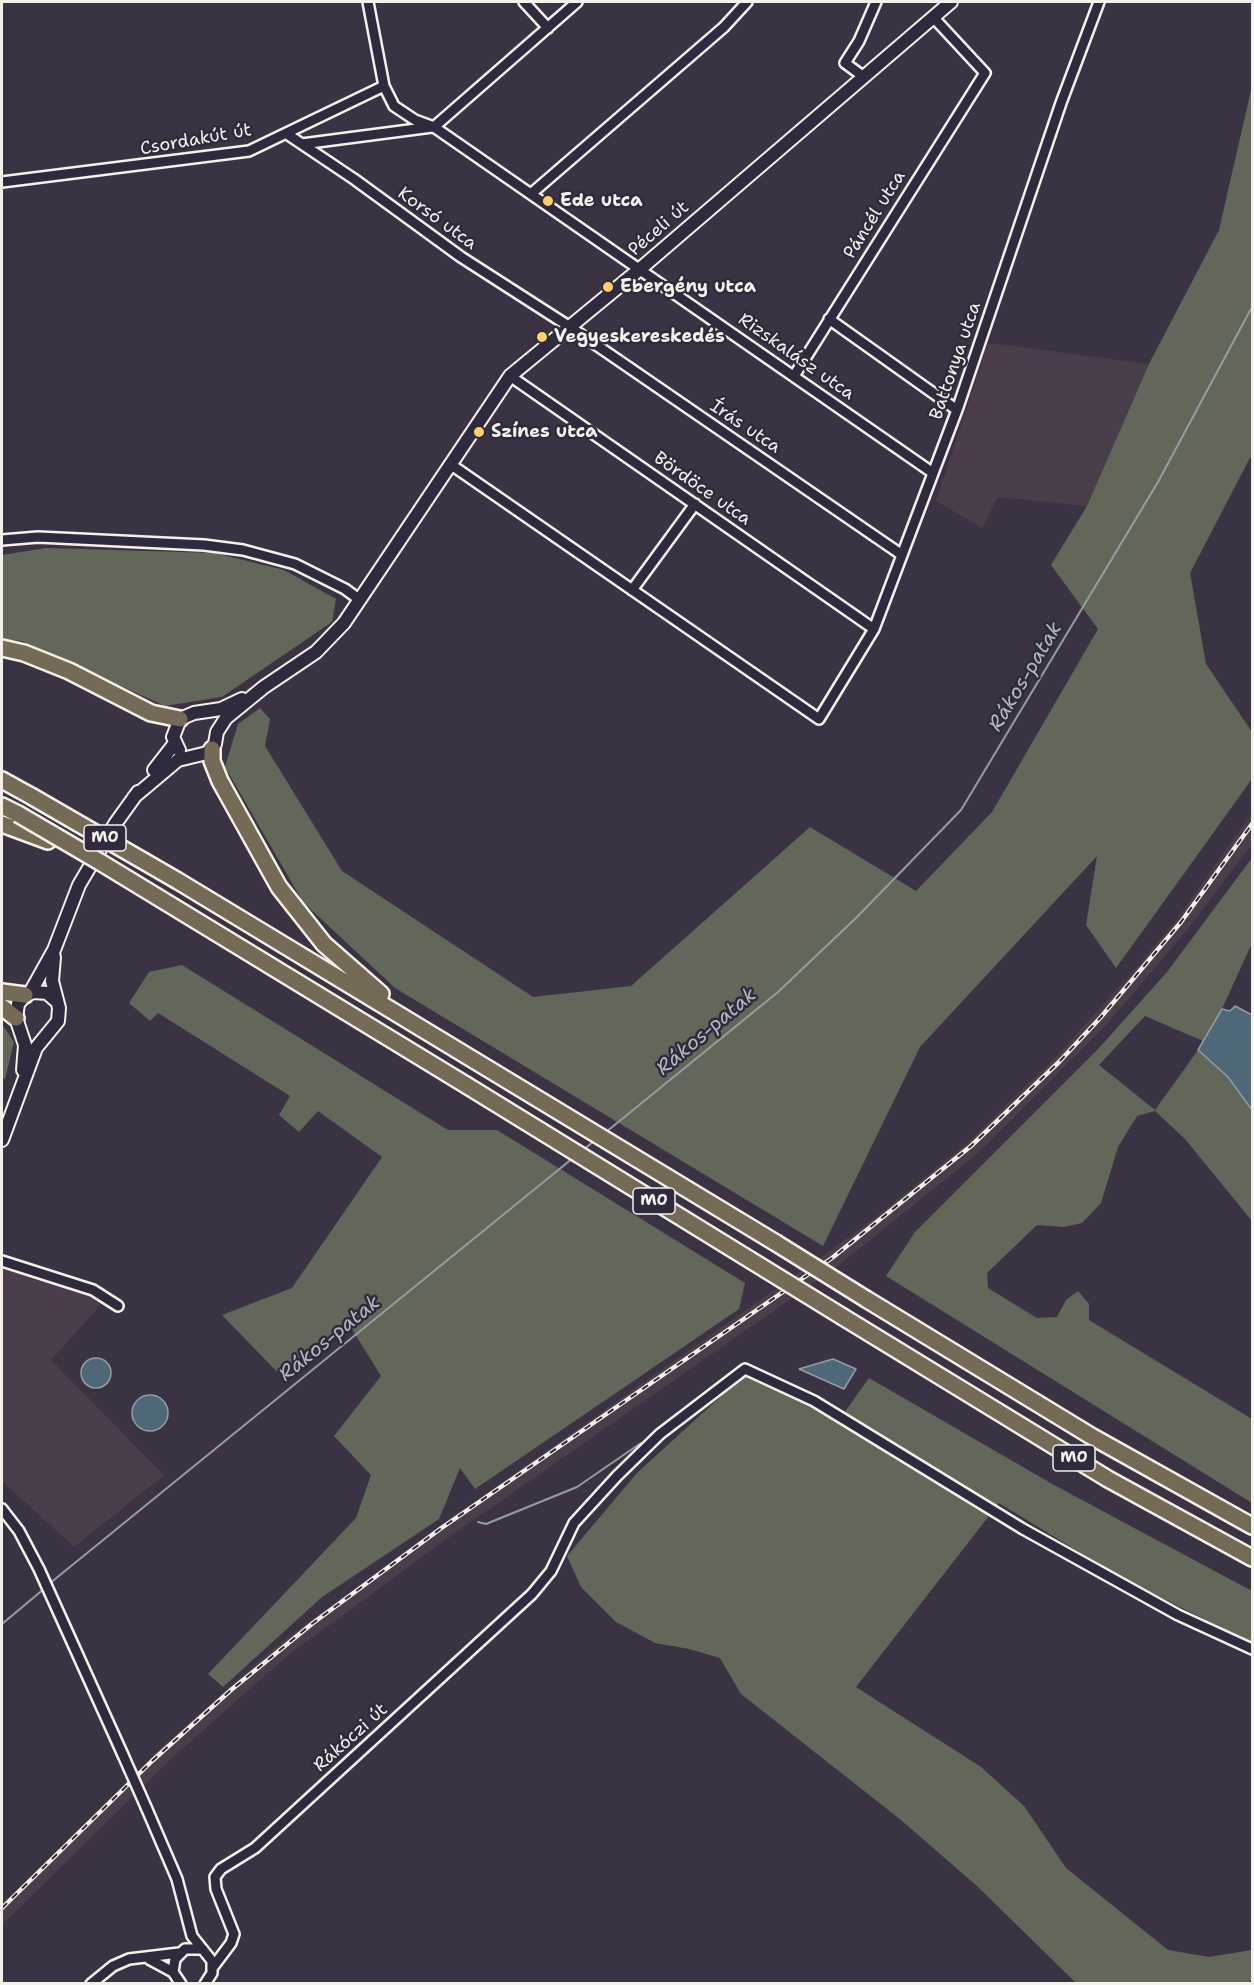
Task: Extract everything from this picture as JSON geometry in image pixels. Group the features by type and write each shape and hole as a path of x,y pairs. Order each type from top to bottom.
{"highway":[{"path":"2,648 24,653 69,671 151,713 180,719"},
{"path":"212,749 215,769 242,822 273,878 299,915 345,964 428,1031"},
{"name":"M0","path":"2,780 178,881 428,1031 1090,1436 1252,1526"},
{"name":"M0","path":"2,806 168,903 1108,1479 1252,1558"},
{"path":"2,824 100,862"},
{"path":"2,992 27,994"},
{"path":"2,1007 19,1023"}],"main road":[{"name":"Péceli út","path":"264,687 328,640 360,600 510,376 640,269 951,2"},
{"path":"20,1089 25,1045 19,1023 18,1004 27,994 54,950 80,885 115,824 175,743 174,730 180,719 186,715 221,709 264,687"},
{"path":"134,797 169,765 189,756 201,756 212,749 217,732 226,718 264,687"},
{"path":"201,714 212,721 217,732"},
{"path":"175,743 189,756"},
{"path":"2,1140 36,1048 58,1021 59,1008 55,1000 52,981 54,950"},
{"path":"27,994 41,992 55,1000"},
{"path":"19,1023 33,1035 46,1034"}],"street":[{"path":"368,2 384,86 394,106 415,120 434,126 640,269"},
{"path":"524,2 548,28"},
{"path":"302,144 434,126 577,2"},
{"path":"532,193 724,27 747,2"},
{"path":"864,77 844,63 859,41 876,2"},
{"name":"Battonya utca","path":"632,590 819,719 874,629 903,555 957,410 1061,104 1099,2"},
{"name":"Páncél utca","path":"794,376 985,73 933,17"},
{"name":"Csordakút út","path":"2,182 249,151 384,86"},
{"name":"Korsó utca","path":"287,134 461,257 570,327"},
{"name":"Rizskalász utca","path":"640,269 933,473"},
{"path":"829,319 957,410"},
{"name":"Írás utca","path":"570,327 903,555"},
{"name":"Bördöce utca","path":"510,376 874,629"},
{"path":"450,464 632,590 694,504"},
{"path":"2,540 38,537 204,545 243,550 295,564 345,589 360,600"},
{"path":"2,1261 93,1290 118,1306"},
{"name":"Rákóczi út","path":"227,1949 233,1938 233,1930 216,1889 217,1873 255,1848 532,1594 556,1560 574,1523 616,1476 660,1434 745,1369 813,1401 1023,1529 1178,1614 1252,1649"},
{"path":"2,1509 19,1532 58,1610 177,1879 192,1936 213,1967"},
{"path":"174,1972 174,1962 180,1952 187,1919"},
{"path":"91,1983 121,1962 144,1957 165,1957 191,1948 205,1952 227,1949"},
{"path":"205,1983 211,1977 213,1967 227,1949"},
{"path":"144,1957 174,1972 181,1983"}],"shaded area":[{"path":"1252,86 1252,454 1190,573 1206,664 1252,732 1252,779 1116,968 1086,925 1097,856 920,1047 823,1246 395,988 303,902 225,767 238,724 260,708 270,719 265,746 342,871 533,997 631,986 810,827 916,891 992,812 1098,629 1051,565 1087,506 1149,364 1219,230"},
{"path":"988,343 1149,364 1087,506 998,497 982,528 936,501"},
{"path":"46,548 215,553 284,570 336,599 332,622 222,697 165,706 22,641 2,639 2,555"},
{"path":"1252,813 1252,844 1188,929 1108,1023 978,1153 838,1266 445,1540 286,1657 172,1758 2,1925 2,1905 162,1747 276,1646 436,1529 828,1252 876,1217 968,1142 1055,1058 1138,966 1177,919"},
{"path":"1252,858 1252,943 1222,1009 1203,1041 1145,1016 1099,1065 1155,1110 1198,1050 1228,1077 1252,1110 1252,1221 1185,1139 1155,1111 1137,1116 1118,1147 1101,1203 1082,1223 1064,1227 1037,1225 987,1273 988,1288 1037,1318 1057,1317 1066,1300 1078,1291 1089,1304 1089,1320 1252,1419 1252,1503 886,1276 915,1232 1100,1047 1167,972"},
{"path":"182,965 448,1130 497,1130 745,1283 739,1309 475,1489 460,1468 439,1519 322,1597 223,1687 208,1674 356,1518 371,1475 334,1436 381,1376 350,1326 284,1379 222,1315 292,1288 382,1157 318,1111 299,1132 279,1115 290,1096 158,1013 150,1021 129,1003 149,972"},
{"path":"2,1024 14,1042 5,1079 2,1078"},
{"path":"2,1266 82,1290 105,1300 51,1360 164,1475 74,1547 2,1481"},
{"path":"751,1369 844,1413 869,1378 1054,1485 1252,1591 1252,1643 1120,1577 999,1503 856,1687 981,1767 1024,1806 1066,1868 1168,1950 1209,1957 1252,1950 1252,1978 1248,1984 1076,1983 977,1886 901,1820 741,1694 720,1658 655,1643 616,1622 581,1587 567,1556 637,1473"}],"water":[{"path":"1235,1006 1252,1015 1252,1110 1228,1077 1198,1050 1222,1009 1230,1011"},
{"path":"96,1358 107,1362 111,1373 107,1384 96,1388 85,1384 81,1373 85,1362"},
{"path":"833,1359 856,1369 844,1389 799,1369"},
{"path":"150,1395 163,1400 168,1413 163,1426 150,1431 137,1426 132,1413 137,1400"}],"waterway":[{"name":"Rákos-patak","path":"606,1132 778,992 857,917 961,810 1158,482 1252,307"},
{"name":"Rákos-patak","path":"582,1151 594,1141"},
{"name":"Rákos-patak","path":"49,1584 573,1158"},
{"path":"478,1522 486,1524 577,1487 641,1443"},
{"name":"Rákos-patak","path":"2,1624 45,1588"}],"railway":[{"path":"2,1908 152,1761 231,1690 313,1623 440,1529 832,1258 971,1146 1059,1062 1101,1017 1181,922 1252,824"}],"place":[{"name":"Ede utca","path":"548,201"},
{"name":"Ebergény utca","path":"608,287"},
{"name":"Vegyeskereskedés","path":"542,337"},
{"name":"Színes utca","path":"479,432"}]}
